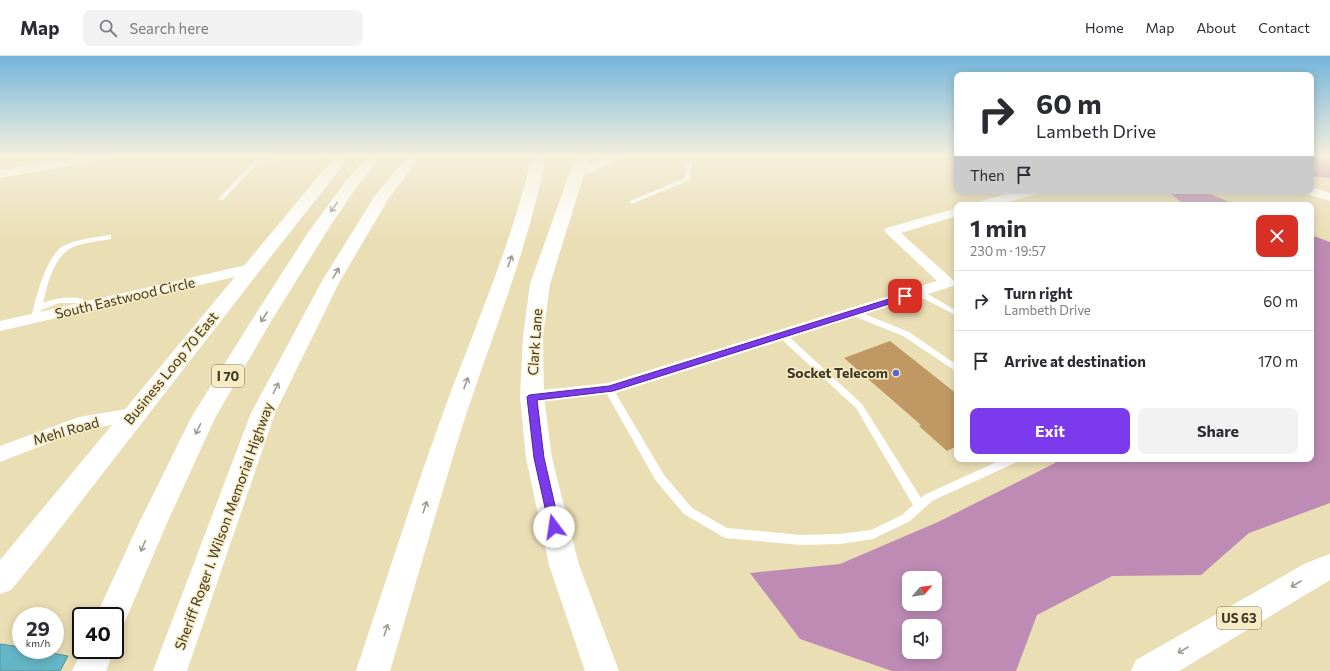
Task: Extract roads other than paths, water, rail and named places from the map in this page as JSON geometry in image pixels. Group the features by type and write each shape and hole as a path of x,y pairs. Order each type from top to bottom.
{"main road":[{"name":"Business Loop 70 East","path":"0,581 28,550 133,415 320,184"},
{"name":"I 70","path":"116,607 153,523 203,418 318,231 351,184"},
{"name":"Sheriff Roger I. Wilson Memorial Highway","path":"170,671 263,413 331,281 382,197 392,184"},
{"path":"373,669 450,427 517,239 533,184"},
{"name":"Clark Lane","path":"573,184 559,222 540,284 533,336 532,397 539,458 564,565 601,669"},
{"name":"US 63","path":"1148,671 1317,572 1330,566"},
{"path":"89,671 94,659"}],"street":[{"path":"1314,191 1330,197"},
{"path":"994,202 1022,194"},
{"path":"532,397 609,389 948,283 891,231 954,213"},
{"name":"South Eastwood Circle","path":"0,326 36,313 82,308 251,269"},
{"name":"Mehl Road","path":"0,454 79,424 133,415"}],"lane":[{"path":"221,199 235,184"},
{"path":"632,202 677,184"},
{"path":"36,313 49,272 59,255 65,249 74,245 108,236"},
{"path":"918,292 954,312"},
{"path":"854,313 906,334 954,366"},
{"path":"782,335 863,411 920,506"},
{"path":"609,389 660,478 688,510 725,533 801,540 840,539 873,534 906,518 928,498 1006,462"}],"water":[{"path":"0,644 12,646 12,659 64,659 64,655 68,656 60,671 0,671"}],"place":[{"name":"Socket Telecom","path":"896,373"}]}
